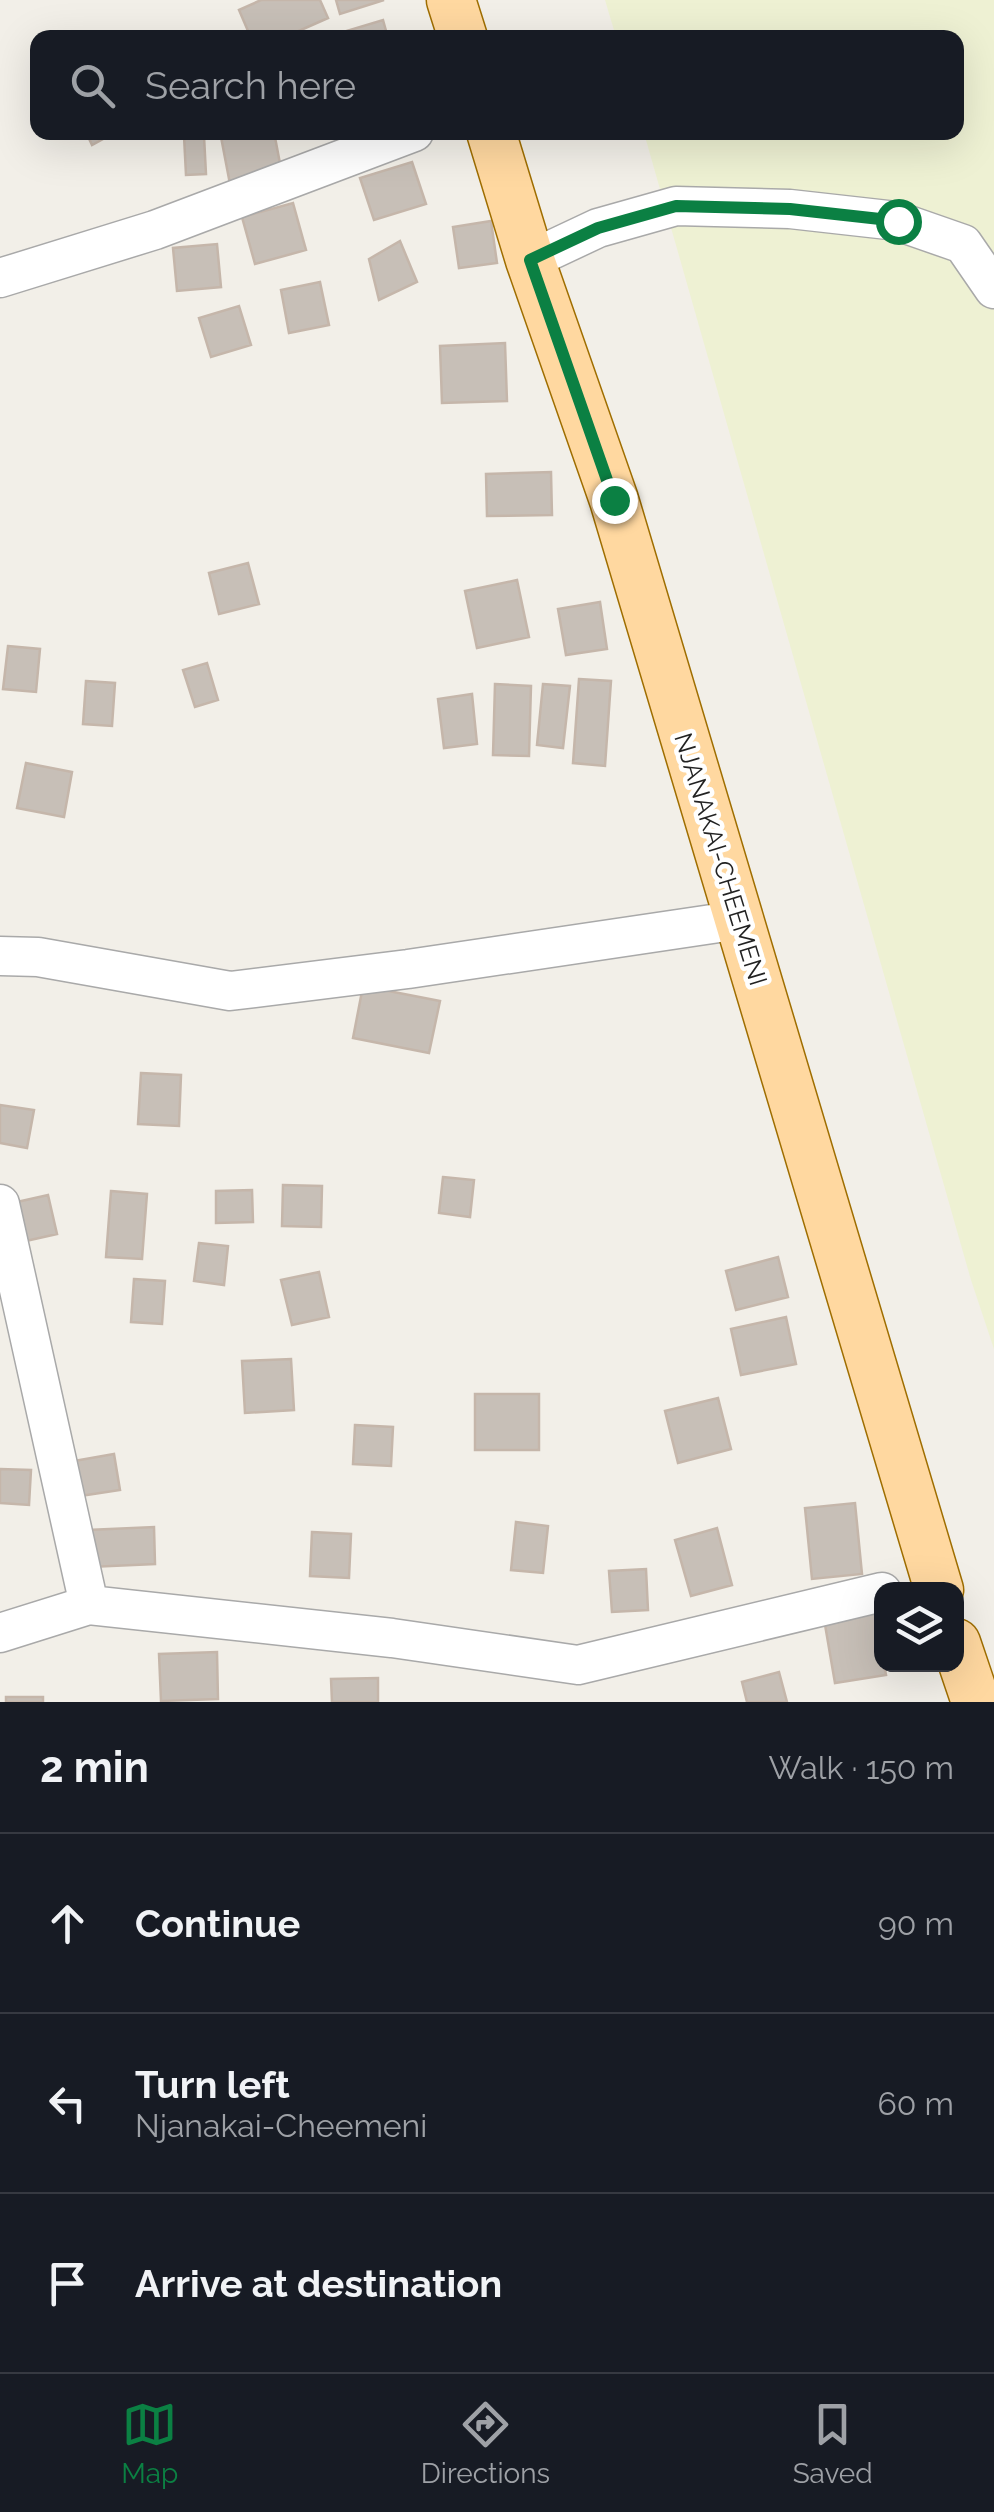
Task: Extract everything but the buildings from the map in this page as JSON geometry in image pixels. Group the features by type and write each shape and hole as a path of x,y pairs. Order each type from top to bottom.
{"main road":[{"path":"451,0 460,30"},
{"name":"NJANAKAI-CHEEMENI","path":"493,140 530,260 614,500 739,920 920,1582"},
{"path":"964,1667 976,1702"}],"street":[{"path":"0,278 156,230 393,140"},
{"path":"530,260 598,228 676,206 790,209 898,221 963,244 994,288"},
{"path":"0,956 38,957 230,991 408,970 739,920"},
{"path":"0,1204 89,1605"},
{"path":"0,1633 89,1605 392,1638 578,1665 874,1594"}],"green space":[{"path":"605,0 994,0 994,1349 971,1280 646,140 964,140 964,30 614,30"}],"route":[{"path":"614,500 530,260 598,228 676,206 790,209 898,221"}]}
